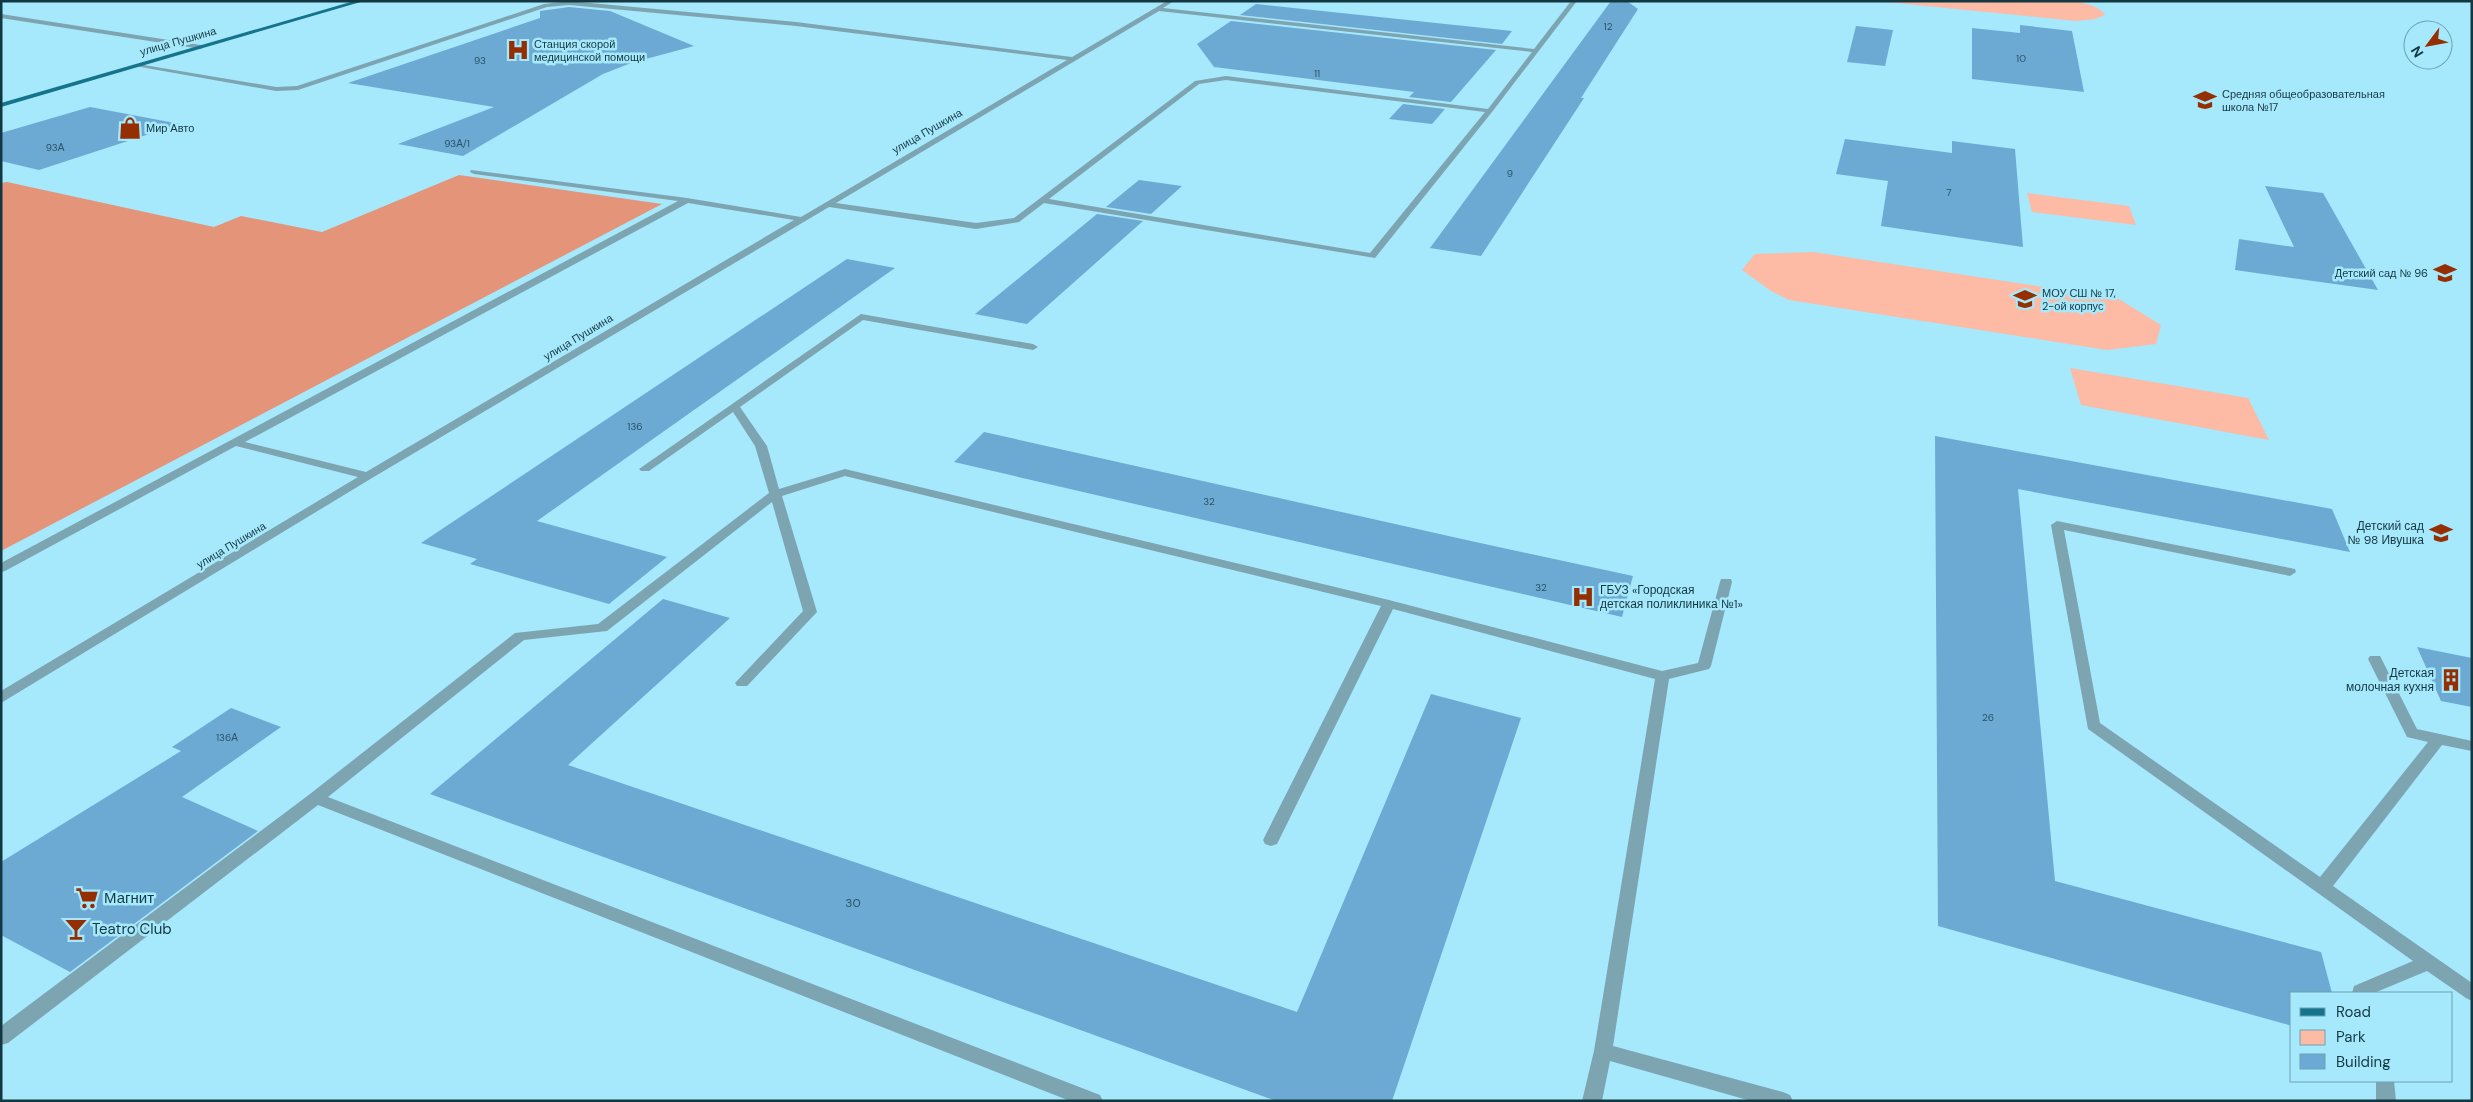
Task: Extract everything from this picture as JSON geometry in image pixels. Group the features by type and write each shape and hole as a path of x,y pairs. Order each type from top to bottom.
{"main road":[{"name":"улица Пушкина","path":"1,105 361,1"}],"street":[{"name":"улица Пушкина","path":"1,698 368,476 1171,1"},
{"path":"1042,200 1372,256 1490,111 1574,1"},
{"path":"138,66 276,89 298,88 546,5 569,3 796,24 1075,59"},
{"path":"1158,9 1536,51"},
{"path":"1,16 201,47"},
{"path":"828,204 976,226 1016,220 1197,82 1226,78 1490,111"},
{"path":"474,172 687,200 800,219"},
{"path":"1,568 687,200"},
{"path":"645,469 861,317 1033,347"},
{"path":"735,407 761,446 810,612 742,683"},
{"path":"237,443 368,476"},
{"path":"1,1036 316,798 520,636 602,628 775,494 845,472 1389,604 1662,676 1704,666 1726,582"},
{"path":"2290,572 2057,525 2093,725 2472,993"},
{"path":"1271,840 1389,604"},
{"path":"2375,659 2412,733 2472,746"},
{"path":"1592,1101 1603,1051 1662,676"},
{"path":"2322,887 2438,739"},
{"path":"316,798 1093,1101"},
{"path":"2360,992 2428,962"},
{"path":"1603,1051 1783,1101"},
{"path":"2384,1082 2386,1101"}],"green space":[{"path":"1876,1 2072,1 2095,7 2105,15 2095,19 2076,21"},
{"path":"2027,193 2129,206 2136,225 2032,212"},
{"path":"1813,252 2117,298 2161,325 2156,344 2107,350 1789,300 1771,291 1742,270 1755,254"},
{"path":"2070,368 2248,398 2269,440 2081,405"}],"shaded area":[{"path":"459,175 662,204 1,551 1,183 7,182 214,227 241,216 322,232"}],"building":[{"path":"1611,1 1627,1 1638,9 1581,98 1584,98 1481,256 1430,248"},
{"path":"1256,4 1512,31 1502,44 1240,15"},
{"path":"569,7 610,11 694,46 631,63 603,74 463,156 398,144 494,107 348,83 540,18 540,11"},
{"path":"1231,21 1496,50 1451,102 1409,97 1414,92 1214,67 1197,44"},
{"path":"2020,25 2072,31 2084,92 1972,79 1972,28 2020,33"},
{"path":"1856,26 1893,30 1885,66 1847,62"},
{"path":"1403,104 1445,109 1432,124 1389,119"},
{"path":"90,107 180,124 39,170 1,161 1,133"},
{"path":"1845,139 1952,153 1952,141 2015,149 2023,247 1881,226 1888,181 1836,174"},
{"path":"1139,180 1182,186 1151,214 1106,207"},
{"path":"2265,186 2323,193 2378,290 2235,270 2239,239 2294,247"},
{"path":"1097,214 1143,221 1027,324 975,314"},
{"path":"847,259 895,268 537,521 667,557 609,604 470,564 477,559 421,543"},
{"path":"984,432 1633,576 1622,617 954,462"},
{"path":"1935,436 2332,509 2350,552 2018,489 2055,881 2321,952 2332,992 2290,992 2290,1025 1938,926"},
{"path":"663,599 730,618 568,765 1297,1012 1431,694 1521,718 1392,1101 1276,1101 430,794"},
{"name":"Детская молочная кухня","path":"2417,647 2472,658 2472,707 2441,701"},
{"name":"Магнит","path":"231,708 281,727 182,797 258,831 70,972 1,935 1,862 181,751 172,747"}],"place":[{"name":"Станция скорой медицинской помощи","path":"518,50"},
{"name":"Средняя общеобразовательная школа №17","path":"2205,100"},
{"name":"Мир Авто","path":"130,128"},
{"name":"Детский сад № 96","path":"2445,273"},
{"name":"МОУ СШ № 17, 2-ой корпус","path":"2025,299"},
{"name":"Детский сад № 98 Ивушка","path":"2441,533"},
{"name":"ГБУЗ «Городская детская поликлиника №1»","path":"1583,597"},
{"name":"Детская молочная кухня","path":"2451,680"},
{"name":"Магнит","path":"87,898"},
{"name":"Teatro Club","path":"76,929"}]}
